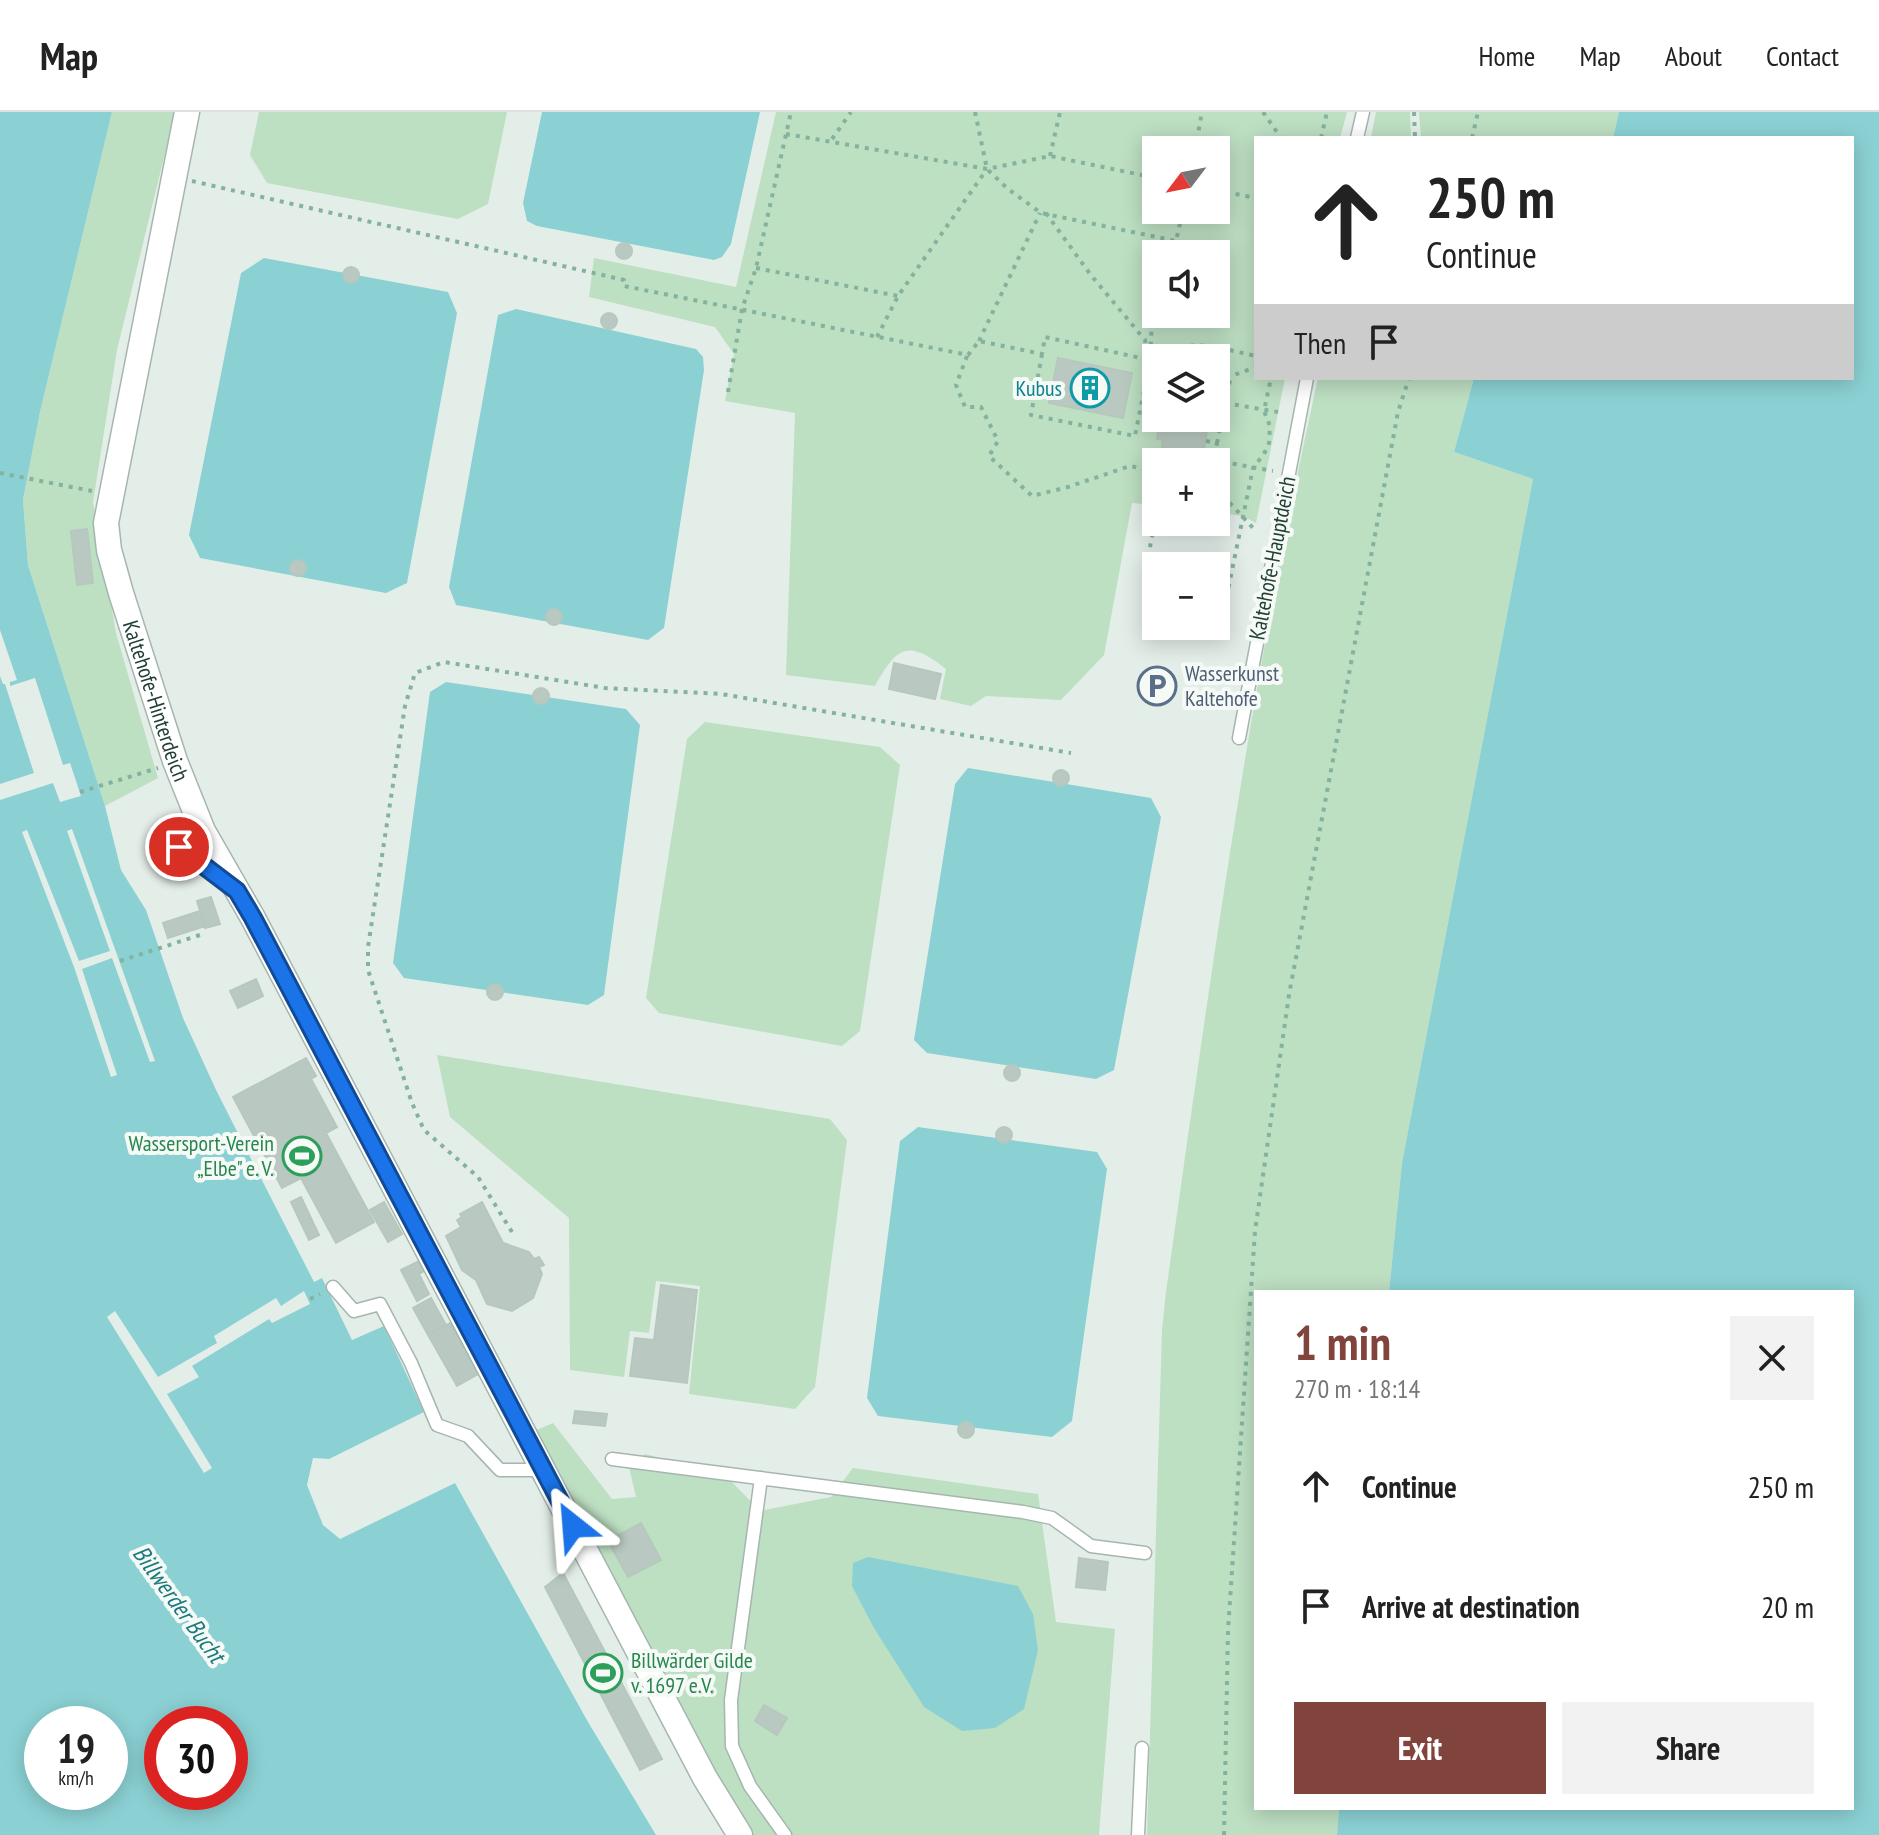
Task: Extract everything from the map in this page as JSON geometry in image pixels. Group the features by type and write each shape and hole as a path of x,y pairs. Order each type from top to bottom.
{"street":[{"name":"Kaltehofe-Hinterdeich","path":"187,112 106,523 109,550 121,593 175,761 203,831 705,1778 740,1835"}],"lane":[{"path":"1357,136 1363,112"},
{"name":"Kaltehofe-Hauptdeich","path":"1239,738 1307,380"},
{"path":"179,847 237,891"},
{"path":"333,1287 354,1311 380,1304 411,1363 437,1425 468,1436 500,1470 543,1470"},
{"path":"612,1459 1023,1512 1052,1518 1091,1546 1145,1553"},
{"path":"761,1478 731,1700 732,1746 750,1786 785,1835"},
{"path":"1138,1835 1142,1748"}],"path":[{"path":"728,392 742,309 756,268 791,112"},
{"path":"831,141 851,112"},
{"path":"975,112 987,169 1008,189 1043,213 1147,344"},
{"path":"1050,156 1060,112"},
{"path":"1198,136 1202,112"},
{"path":"1263,112 1280,136"},
{"path":"1321,136 1327,112"},
{"path":"1414,112 1415,136"},
{"path":"1472,136 1478,112"},
{"path":"786,134 987,169 1050,156 1142,175"},
{"path":"877,337 898,296 987,169"},
{"path":"173,178 624,280 624,286 968,355"},
{"path":"1230,193 1254,198"},
{"path":"1043,213 1176,241 1180,224"},
{"path":"1043,213 979,341 968,355 956,385 965,407 981,407 998,441 989,456 1032,496 1130,466 1142,468"},
{"path":"1153,344 1156,237"},
{"path":"756,268 898,296"},
{"path":"1142,359 1045,337 1031,415 1135,436 1142,407"},
{"path":"979,341 1042,354"},
{"path":"1230,351 1254,356"},
{"path":"1230,380 1231,376 1254,368"},
{"path":"1230,580 1253,468 1269,443 1270,426 1264,411 1271,380"},
{"path":"1224,1835 1228,1630 1255,1231 1289,995 1398,412 1408,380"},
{"path":"1230,404 1278,412"},
{"path":"1216,448 1219,432"},
{"path":"1206,441 1217,443"},
{"path":"1230,464 1287,474"},
{"path":"0,473 93,491"},
{"path":"1230,503 1253,528"},
{"path":"512,1232 478,1177 424,1130 412,1103 368,970 368,947 403,721 415,673 444,662 605,688 721,694 1071,753"},
{"path":"80,792 165,765"},
{"path":"120,961 203,934"}],"green space":[{"path":"112,112 175,112 117,350 93,502 116,633 158,778 105,806 28,565 23,500 40,412"},
{"path":"259,112 507,112 488,204 458,219 267,183 250,155"},
{"path":"776,112 1347,112 1341,136 1254,136 1254,380 1285,380 1256,523 1243,516 1230,515 1230,448 1142,448 1142,504 1132,503 1104,655 1061,700 986,696 971,706 940,699 946,669 913,651 905,651 890,662 875,686 786,675 795,413 725,401 734,354 715,327 589,297 594,258 736,287"},
{"path":"1376,112 1410,112 1411,136 1371,136"},
{"path":"1419,112 1619,112 1613,136 1421,136"},
{"path":"1318,380 1473,380 1454,452 1533,479 1402,1163 1389,1290 1254,1290 1254,1810 1339,1810 1337,1835 1147,1835 1162,1330 1166,1292 1215,948 1252,719"},
{"path":"705,722 880,747 900,765 860,1031 842,1046 659,1013 646,998 687,739"},
{"path":"437,1055 830,1119 847,1140 815,1387 795,1409 689,1394 700,1286 656,1281 649,1333 630,1331 624,1377 570,1370 569,1218 450,1117"},
{"path":"553,1423 612,1499 636,1497 628,1463 646,1454 728,1478 760,1511 831,1497 853,1468 1038,1494 1056,1622 1115,1629 1099,1835 750,1835 736,1822 534,1431"}],"water":[{"name":"Billwerder Bucht","path":"0,112 112,112 40,412 23,500 28,565 105,806 121,870 146,910 183,1018 217,1092 314,1282 322,1278 352,1340 384,1326 424,1412 329,1459 313,1458 307,1485 323,1525 340,1539 455,1483 588,1722 656,1835 0,1835"},
{"path":"542,112 760,112 731,244 722,257 714,260 537,226 527,221 523,203"},
{"path":"1619,112 1879,112 1879,1835 1337,1835 1339,1810 1854,1810 1854,1290 1389,1290 1402,1163 1533,479 1454,452 1473,380 1854,380 1854,136 1613,136"},
{"path":"264,258 448,292 457,313 407,583 386,593 200,558 189,535 241,273"},
{"path":"516,309 696,349 703,357 704,370 664,628 648,640 456,605 449,587 498,315"},
{"path":"446,682 626,709 640,725 604,995 588,1005 404,978 393,963 430,692"},
{"path":"968,768 1151,798 1161,817 1114,1070 1096,1079 927,1053 914,1040 955,784"},
{"path":"918,1127 1097,1152 1107,1169 1072,1421 1052,1437 878,1416 867,1398 900,1141"},
{"path":"868,1557 1018,1586 1033,1614 1038,1650 1024,1709 995,1728 962,1731 924,1707 874,1628 852,1586 853,1563"}],"pier":[{"path":"0,630 17,680 10,682 10,686 35,678 63,765 70,763 81,796 60,802 53,783 0,800 0,784 34,773 0,676"},
{"path":"72,829 155,1061 150,1062 112,958 82,969 117,1075 111,1077 74,967 22,832 27,830 79,961 110,951 67,831"},
{"path":"304,1291 310,1304 272,1323 269,1319 192,1366 199,1377 167,1394 212,1468 204,1473 107,1317 115,1311 158,1377 217,1343 214,1336 276,1298 281,1306"}],"building":[{"path":"624,243 630,245 630,257 624,259 618,257 616,251 618,245"},
{"path":"348,267 354,267 359,275 357,281 348,283 343,278 343,272"},
{"path":"606,313 612,313 617,321 615,327 606,329 601,324 601,318"},
{"name":"Kubus","path":"1058,358 1132,373 1123,418 1049,403"},
{"path":"1158,432 1207,432 1204,448 1162,448 1163,440 1157,439"},
{"path":"87,529 93,583 77,585 71,531"},
{"path":"295,560 301,560 306,568 304,574 295,576 290,571 290,565"},
{"path":"554,609 560,611 560,623 554,625 548,623 546,617 548,611"},
{"path":"894,663 941,674 935,699 889,689"},
{"path":"538,688 544,688 549,696 547,702 538,704 533,699 533,693"},
{"path":"1058,770 1064,770 1069,778 1067,784 1058,786 1053,781 1053,775"},
{"path":"211,897 220,924 205,928 197,901"},
{"path":"200,911 205,926 168,938 163,923"},
{"path":"256,979 263,996 238,1008 230,991"},
{"path":"495,984 501,986 501,998 495,1000 489,998 487,992 489,986"},
{"name":"Wassersport-Verein „Elbe\" e. V.","path":"306,1058 316,1076 311,1079 337,1127 326,1133 374,1222 336,1243 301,1178 282,1188 233,1097"},
{"path":"1012,1065 1018,1067 1018,1079 1012,1081 1006,1079 1004,1073 1006,1067"},
{"path":"1004,1127 1010,1129 1010,1141 1004,1143 998,1141 996,1135 998,1129"},
{"path":"301,1197 319,1235 309,1240 291,1202"},
{"path":"384,1202 402,1234 388,1242 370,1210"},
{"path":"482,1202 503,1243 529,1252 534,1259 539,1257 544,1265 539,1267 542,1274 533,1298 512,1311 487,1304 476,1280 462,1270 446,1236 461,1227 457,1220 462,1217 460,1214"},
{"path":"419,1261 424,1271 419,1274 429,1294 417,1301 401,1270"},
{"path":"661,1285 697,1290 687,1383 630,1376 635,1338 654,1340"},
{"path":"431,1298 446,1325 428,1335 413,1308"},
{"path":"450,1323 478,1374 457,1386 428,1335"},
{"path":"575,1411 607,1414 605,1426 573,1423"},
{"path":"963,1422 969,1422 974,1430 972,1436 963,1438 958,1433 958,1427"},
{"path":"641,1523 661,1560 628,1577 608,1541"},
{"path":"1079,1558 1108,1562 1105,1590 1076,1587"},
{"name":"Billwärder Gilde v. 1697 e.V.","path":"563,1573 662,1759 640,1770 545,1587"},
{"path":"764,1705 787,1718 777,1735 755,1721"}],"place":[{"name":"Kubus","path":"1090,388"},
{"name":"Wasserkunst Kaltehofe","path":"1157,686"},
{"name":"Wassersport-Verein „Elbe\" e. V.","path":"302,1156"},
{"name":"Billwärder Gilde v. 1697 e.V.","path":"603,1673"}],"route":[{"path":"179,847 237,891 253,918 573,1526"}]}
